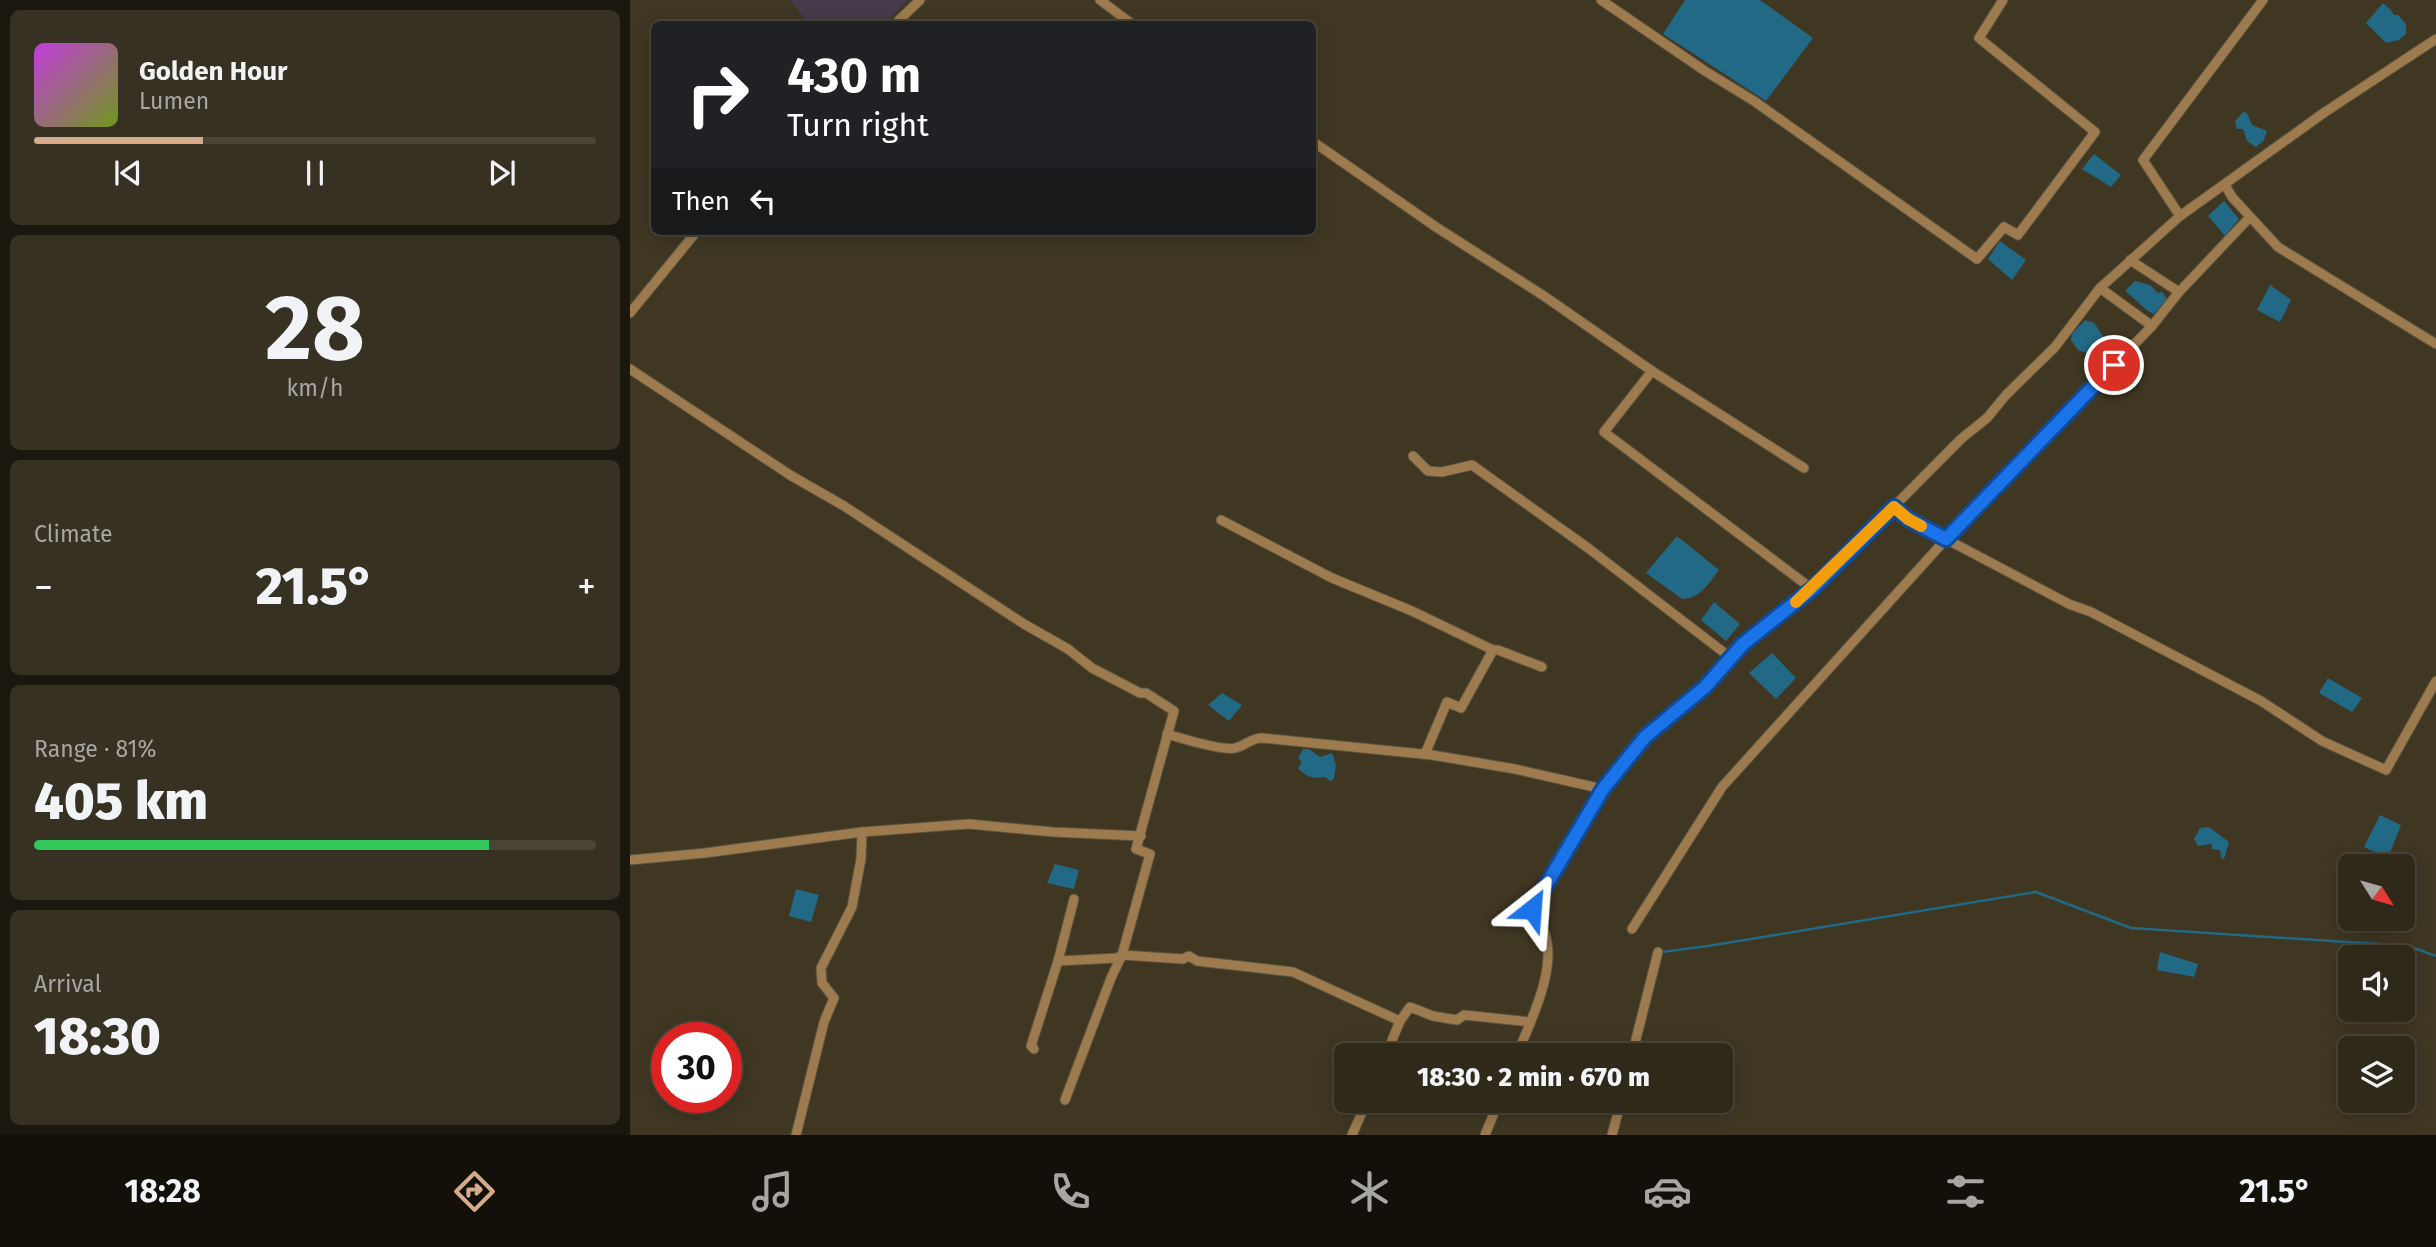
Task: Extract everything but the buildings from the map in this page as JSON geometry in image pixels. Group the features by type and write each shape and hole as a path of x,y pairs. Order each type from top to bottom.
{"street":[{"path":"898,21 920,0"},
{"path":"1100,0 1128,21"},
{"path":"1601,0 1705,71 1754,100 1978,259 2004,227 2018,235 2095,132 1979,38 2003,0"},
{"path":"2180,216 2143,160 2263,0"},
{"path":"1522,1043 1544,984 1548,954 1545,934 1532,909 1603,789 1645,737 1705,687 1743,644 1812,589 1961,439 1987,418 2006,395 2055,347 2100,288 2130,260 2180,216 2325,112 2436,39"},
{"path":"1316,144 1652,371 1804,468"},
{"path":"2225,185 2278,247 2436,344"},
{"path":"1632,929 1722,787 1946,539 2152,326 2179,292 2250,217"},
{"path":"630,313 694,235"},
{"path":"2130,260 2179,292"},
{"path":"2100,288 2152,326"},
{"path":"630,369 790,475 844,506 1024,624 1068,649 1092,668 1140,693 1146,693 1174,711 1136,849 1150,854 1122,955 1065,1100"},
{"path":"1652,371 1604,432 1812,589"},
{"path":"1413,456 1428,471 1442,472 1472,465 1588,548 1731,658"},
{"path":"1894,507 1908,519 2261,701 2322,741 2386,770 2436,681"},
{"path":"1221,520 1332,578 1412,611 1493,650 1542,667"},
{"path":"1424,754 1447,702 1461,708 1493,650"},
{"path":"1167,734 1185,740 1235,748 1253,738 1262,738 1424,754 1515,769 1603,789"},
{"path":"630,860 862,832 970,824 1053,832 1141,836"},
{"path":"796,1135 824,1023 834,998 822,984 821,968 852,907 861,859 862,832"},
{"path":"1034,1049 1031,1046 1074,899"},
{"path":"1635,1043 1658,952"},
{"path":"1058,961 1117,958 1122,955 1183,959 1189,956 1197,961 1293,972 1400,1021"},
{"path":"1391,1043 1400,1021 1410,1007 1445,1019 1457,1020 1464,1015 1530,1022"},
{"path":"1352,1135 1362,1113"},
{"path":"1485,1135 1494,1113"},
{"path":"1612,1135 1618,1113"}],"shaded area":[{"path":"790,0 907,0 888,21 807,21"}],"water":[{"path":"1685,0 1760,0 1813,38 1766,101 1663,34"},
{"path":"2383,3 2406,24 2406,34 2399,40 2386,43 2366,23"},
{"path":"2243,112 2247,113 2252,125 2267,131 2264,140 2256,147 2247,141 2243,129 2237,129 2235,121"},
{"path":"2094,154 2121,175 2111,187 2082,169"},
{"path":"2224,201 2239,219 2225,236 2208,216"},
{"path":"2000,241 2026,260 2012,280 1988,259"},
{"path":"2135,281 2150,285 2158,293 2162,292 2167,299 2154,314 2125,291"},
{"path":"2270,285 2291,300 2280,322 2257,310"},
{"path":"2085,320 2094,323 2106,340 2092,355 2078,350 2071,340 2072,334"},
{"path":"1677,536 1719,570 1703,589 1694,596 1682,599 1646,573"},
{"path":"1714,602 1740,624 1726,641 1701,620"},
{"path":"1772,653 1796,678 1776,699 1749,673"},
{"path":"2328,678 2362,698 2352,712 2319,693"},
{"path":"1222,693 1242,705 1229,721 1208,705"},
{"path":"1303,749 1309,749 1320,757 1332,753 1336,765 1334,779 1330,781 1325,777 1310,777 1301,771 1298,768 1302,762 1298,758"},
{"path":"2380,815 2401,825 2390,853 2377,853 2364,847"},
{"path":"2209,827 2229,842 2224,859 2221,858 2220,850 2212,849 2212,844 2198,846 2194,839 2200,828"},
{"path":"1055,864 1079,870 1074,889 1047,883"},
{"path":"796,889 819,895 811,922 789,916"},
{"path":"2160,952 2198,964 2194,977 2157,970"}],"waterway":[{"path":"1662,952 2036,892 2131,928 2409,946 2436,956"}],"slow traffic":[{"path":"1796,602 1894,507 1921,526"}],"route":[{"path":"1532,909 1603,789 1645,737 1705,687 1743,644 1812,589 1894,507 1908,519 1946,539 2114,365"}]}
